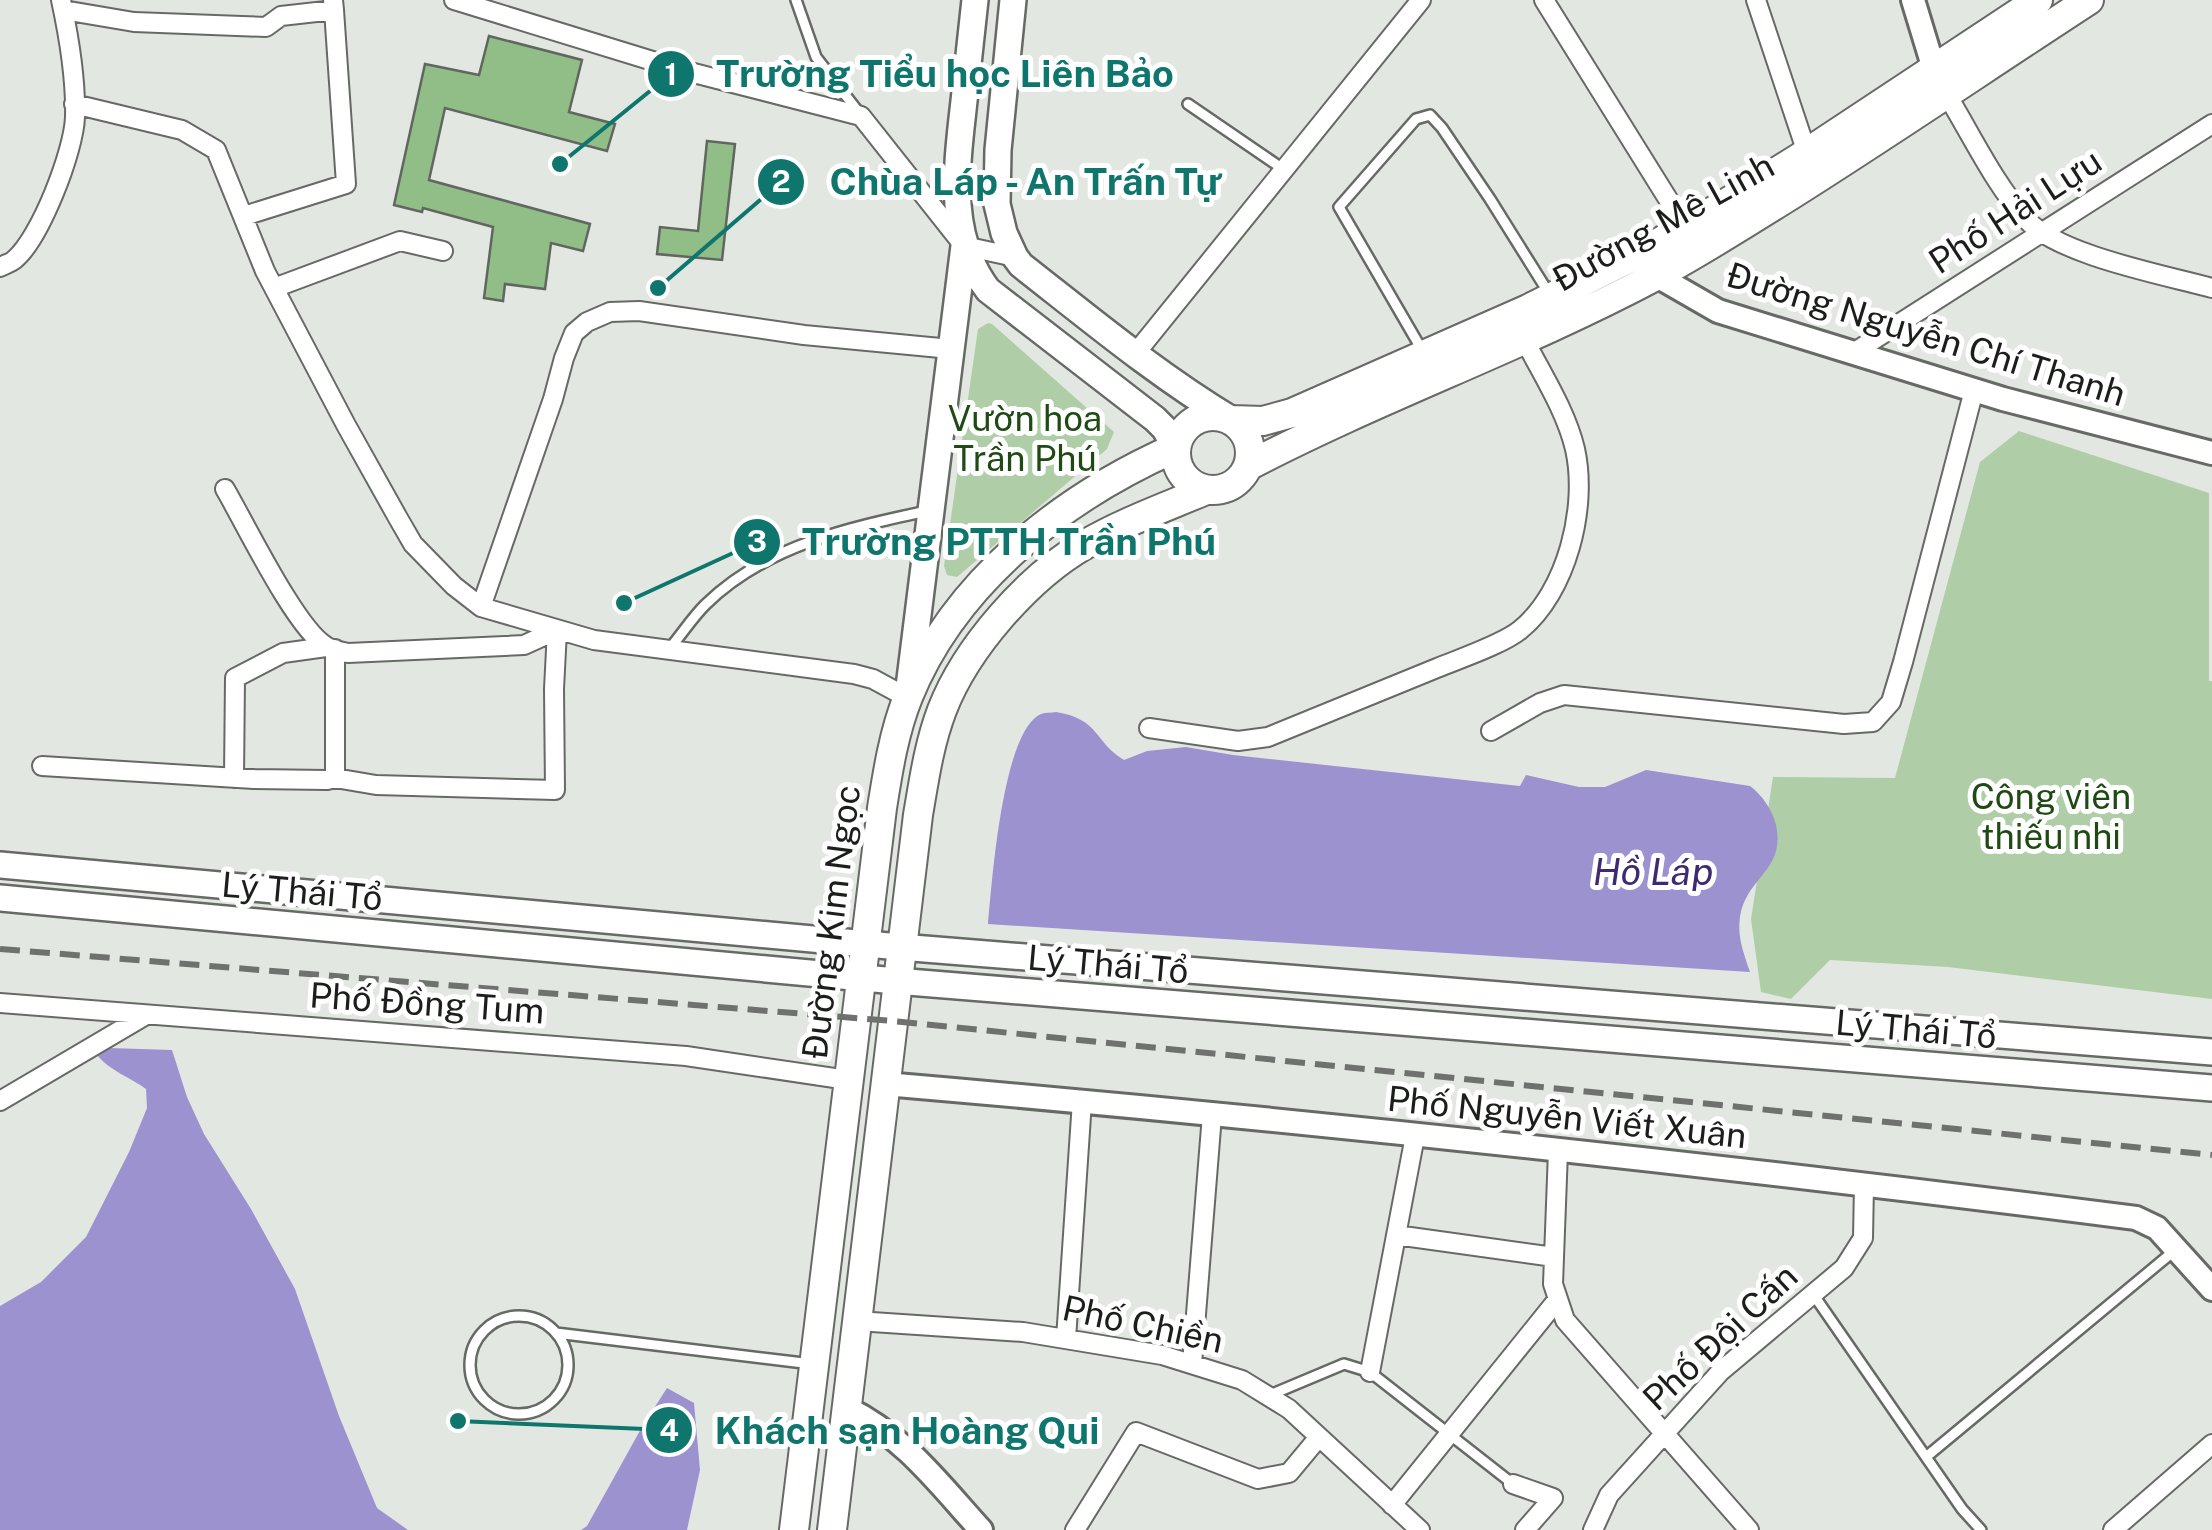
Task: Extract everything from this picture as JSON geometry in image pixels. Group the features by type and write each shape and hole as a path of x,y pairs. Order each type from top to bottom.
{"main road":[{"path":"975,0 957,177 964,246 988,290 1156,418 1176,448"},
{"path":"1013,0 997,191 999,219 1014,257 1180,388 1232,420 1243,431 1250,455 1243,475 1222,489 1195,486 1177,465 1176,448 1182,431 1196,419 1214,415 1232,420"},
{"name":"Đường Mê Linh","path":"1232,420 1258,422 1284,416 1552,298 1629,259 1807,153 2038,0"},
{"name":"Đường Mê Linh","path":"1248,466 1656,276 1947,95 2089,0"},
{"path":"908,698 964,246"},
{"name":"Đường Kim Ngọc","path":"794,1530 864,943 891,751 908,698 929,653 994,570 1086,496 1176,448"},
{"name":"Đường Kim Ngọc","path":"832,1530 900,946 928,758 942,709 963,668 1005,614 1066,557 1104,535 1206,490"},
{"name":"Lý Thái Tổ","path":"0,864 864,943 2212,1052"},
{"name":"Lý Thái Tổ","path":"0,898 896,982 2212,1088"}],"street":[{"path":"454,0 682,70 862,116 964,246 1014,257"},
{"path":"1136,354 1421,0"},
{"path":"1544,0 1686,228"},
{"path":"1756,0 1807,153"},
{"path":"1912,0 1934,69 1947,95 2028,222 2078,252 2212,288"},
{"path":"0,267 15,260 36,232 53,195 75,120 62,5 134,22 266,27 281,16 333,5 346,184 244,216"},
{"path":"74,104 182,130 216,150 265,271 413,544 481,607 594,640 854,674 874,679 908,698"},
{"name":"Phố Hải Lựu","path":"1854,353 2212,124"},
{"path":"274,288 400,241 443,251"},
{"name":"Đường Nguyễn Chí Thanh","path":"1629,259 1718,311 1974,390 2212,454"},
{"path":"481,607 554,399 564,358 574,333 587,322 610,312 640,311 804,335 951,349"},
{"path":"1148,728 1238,741 1268,737 1519,632 1546,602 1574,540 1578,509 1576,451 1566,422 1524,339"},
{"path":"1491,731 1540,703 1564,695 1844,724 1873,722 1891,702 1899,676 1974,390"},
{"path":"226,489 290,605 309,630 330,648 336,778"},
{"path":"234,778 235,678 283,653 330,648 348,653 524,645 557,630"},
{"path":"42,766 234,778 336,778 376,786 555,790 557,630"},
{"name":"Phố Đồng Tum","path":"0,1003 686,1056 848,1080"},
{"path":"0,1101 148,1014"},
{"name":"Phố Nguyễn Viết Xuân","path":"885,1084 1558,1151 2136,1218 2156,1228 2212,1290"},
{"path":"1066,1339 1082,1101"},
{"path":"1192,1364 1212,1114"},
{"path":"1370,1372 1415,1136"},
{"path":"1558,1151 1553,1284 1565,1320 1750,1530"},
{"name":"Phố Đội Cấn","path":"1593,1530 1610,1496 1721,1370 1844,1268 1863,1238 1864,1184"},
{"path":"1396,1235 1554,1257"},
{"path":"1392,1505 1558,1299"},
{"name":"Phố Chiền","path":"857,1321 1024,1332 1162,1355 1242,1380 1289,1409 1420,1530"},
{"path":"846,1408 898,1441 981,1530"},
{"path":"1075,1530 1136,1432 1258,1479 1289,1473 1319,1437"},
{"path":"2113,1530 2212,1444"},
{"path":"1513,1484 1553,1498 1525,1530"}],"lane":[{"path":"796,0 816,57 862,116"},
{"path":"1188,104 1283,169"},
{"path":"1425,355 1339,207 1416,118 1430,115 1442,128 1552,298"},
{"path":"668,650 706,605 751,570 790,548 836,532 932,510"},
{"path":"1926,1457 2176,1249"},
{"path":"1812,1294 1962,1509 1981,1530"},
{"path":"556,1333 568,1361 567,1376 550,1403 536,1412 518,1415 487,1404 470,1375 470,1358 486,1328 514,1316 530,1317 556,1333 814,1364"},
{"path":"1268,1396 1344,1364 1370,1372 1513,1484"}],"green space":[{"name":"Vườn hoa Trần Phú","path":"988,323 1114,432 1107,449 957,577 947,575 944,566 978,329"},
{"name":"Công viên thiếu nhi","path":"2019,431 2209,493 2212,999 1948,967 1830,960 1791,999 1761,992 1751,919 1773,777 1895,778 1980,462"}],"water":[{"name":"Hồ Láp","path":"1056,712 1081,720 1124,760 1147,751 1186,747 1520,786 1526,775 1579,787 1605,787 1646,770 1750,786 1772,813 1778,841 1771,864 1750,892 1740,917 1740,938 1750,972 988,924 1001,810 1017,748 1028,726 1041,714"},
{"path":"109,1048 172,1050 204,1134 295,1289 339,1416 377,1508 408,1530 0,1530 0,1306 41,1282 86,1237 147,1108 146,1089 98,1056"},
{"path":"667,1388 694,1403 700,1470 687,1530 581,1530 587,1526"}],"building":[{"path":"489,36 582,60 569,112 615,124 607,151 445,108 429,180 590,224 583,251 551,243 545,289 505,284 503,301 484,298 493,227 423,208 422,212 394,205 425,64 479,75"},
{"path":"707,141 735,144 722,260 657,254 660,227 698,231"}],"railway":[{"path":"0,949 892,1021 2212,1155"}],"place":[{"name":"Trường Tiểu học Liên Bảo","path":"560,164"},
{"name":"Chùa Láp - An Trấn Tự","path":"658,288"},
{"name":"Trường PTTH Trần Phú","path":"624,603"},
{"name":"Khách sạn Hoàng Qui","path":"458,1421"}]}
